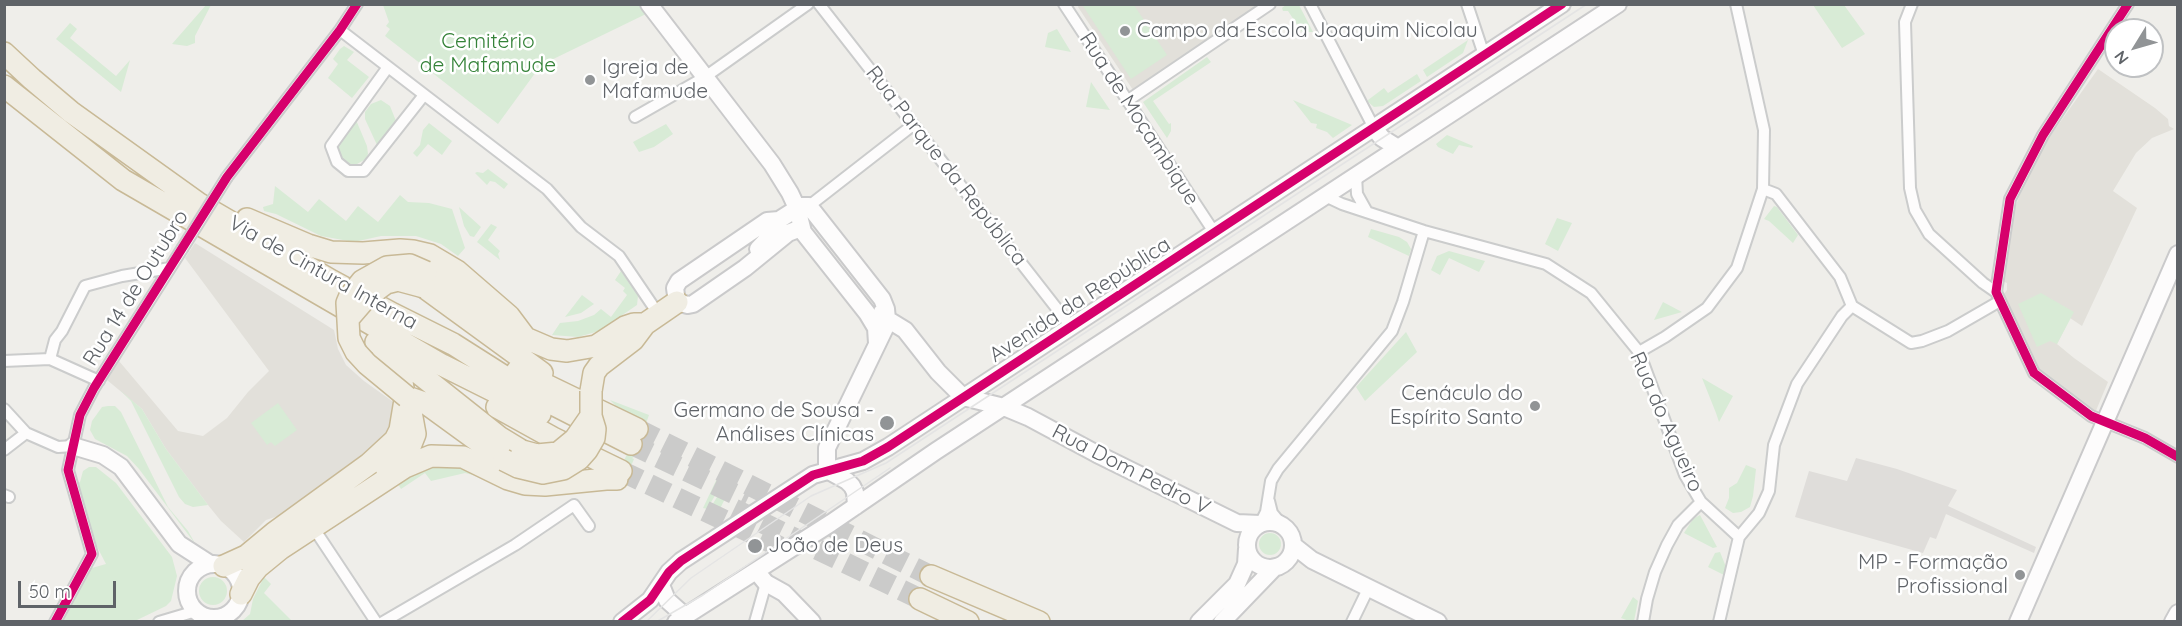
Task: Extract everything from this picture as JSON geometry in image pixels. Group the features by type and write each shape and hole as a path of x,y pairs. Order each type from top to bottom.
{"highway":[{"name":"Via de Cintura Interna","path":"4,53 71,112 198,204 393,315 453,344 626,456"},
{"name":"Via de Cintura Interna","path":"4,86 123,180 442,365 626,456"},
{"path":"123,180 206,238 392,352 499,437 506,461"},
{"path":"198,204 222,208 308,245 331,252 345,254 400,250 430,255 457,271 509,316 524,336"},
{"path":"425,280 584,395 626,456 606,479 545,485 525,484 506,461 427,404 407,397 356,352 349,338 352,326 367,297 386,283 398,280 425,280 502,327 551,349 567,351 596,346 629,325 652,319"},
{"path":"241,594 258,567 280,549 405,467 431,456 506,461 558,453 575,439 591,416 584,395 599,366 633,340 652,319 677,302"},
{"path":"245,557 389,448 400,430 405,400 402,382 388,358 352,326"},
{"path":"453,344 584,395"},
{"path":"217,565 245,557 388,467 405,453 415,434 407,397"},
{"path":"923,593 934,621"},
{"path":"923,593 968,621"},
{"path":"923,593 1002,621"},
{"path":"923,593 1039,621"}],"main road":[{"path":"650,4 772,164 790,193 882,299 887,319 827,448 827,470 847,480 855,492 855,506"},
{"name":"Avenida da República","path":"622,621 644,606 669,572 681,561 813,475 863,462 1072,328 1562,4"},
{"path":"661,585 667,600 681,619 761,577 855,506 1618,4"},
{"path":"1374,128 1382,138 1398,148"},
{"path":"801,228 752,246 679,281 675,288 677,302 693,304 745,268 752,246 767,221 779,220 803,207"},
{"path":"803,207 801,228 867,312 876,328 877,343"},
{"path":"826,246 843,260 887,319 905,330 938,372 963,397"},
{"path":"2018,621 2178,254"},
{"name":"Rua Dom Pedro V","path":"963,397 1004,407 1237,523 1260,524"},
{"path":"73,446 103,455 121,467 179,544 186,565 187,597 196,612 211,618 228,615 239,602 241,594 237,577 179,544"},
{"path":"1199,621 1237,584 1246,564 1249,534 1260,524 1268,521 1282,525 1292,537 1293,545 1288,560 1275,567 1222,621"},
{"path":"1293,545 1306,557 1438,621"},
{"path":"1247,549 1250,556 1260,566 1275,567"},
{"path":"188,581 197,570 217,565"},
{"path":"761,577 783,593 812,621"},
{"path":"2173,621 2178,613"}],"street":[{"name":"Rua 14 de Outubro","path":"55,621 92,554 68,470 80,415 226,177 340,30 357,4"},
{"path":"634,117 705,77 808,4"},
{"name":"Rua Parque da República","path":"819,4 1072,328"},
{"name":"Rua de Moçambique","path":"1064,4 1214,232"},
{"path":"1127,101 1270,4"},
{"path":"1310,4 1374,128"},
{"path":"1467,4 1484,55"},
{"path":"1639,352 1707,308 1737,268 1763,189 1764,130 1736,4"},
{"path":"1912,4 1905,22 1910,188 1915,210 1929,234 1998,296 2034,373 2091,416 2145,438 2178,457"},
{"path":"1763,189 1776,194 1840,277 1852,306 1911,343 1948,331 1998,296 2010,199 2043,135 2128,4"},
{"path":"340,30 546,189 580,227 619,256 652,319"},
{"path":"388,67 331,146 337,162 348,171 364,171 424,95"},
{"path":"803,207 913,125"},
{"path":"1356,176 1357,194 1367,212"},
{"name":"Rua do Agueiro","path":"1325,196 1342,204 1424,231 1546,264 1591,293 1639,352 1685,475 1701,502 1739,537"},
{"path":"1260,524 1266,512 1271,481 1278,469 1392,331 1424,231"},
{"path":"50,359 55,340 85,286 122,276 170,268"},
{"path":"1719,621 1739,537 1759,513 1769,491 1774,445 1797,384 1842,316 1852,306"},
{"path":"4,361 50,359 99,381"},
{"path":"4,409 26,433 58,447 73,446"},
{"path":"4,450 26,433"},
{"path":"1268,495 1272,513 1282,525"},
{"path":"1643,621 1655,572 1667,545 1678,525 1701,502"},
{"path":"383,621 515,545 574,505 589,526"},
{"path":"314,527 376,621"},
{"path":"755,621 761,577"},
{"path":"1352,621 1369,587"},
{"path":"1232,621 1246,598"},
{"path":"159,621 196,612"}],"shaded area":[{"path":"1079,4 1261,5 1133,90 1078,7"},
{"path":"2098,69 2104,73 2104,78 2111,78 2155,108 2168,119 2169,126 2174,129 2152,138 2136,153 2113,191 2137,208 2082,326 2070,318 2057,344 2108,382 2095,413 2037,371 2004,294 2007,290 2007,283 2002,281 2010,221 2028,173 2048,139"},
{"path":"195,243 334,330 338,349 346,365 400,410 385,442 290,512 266,520 244,542 221,521 208,505 166,449 142,409 107,380 119,361 178,431 203,436 227,418 269,371 185,258"},
{"path":"1856,458 1897,469 1957,490 1948,506 2036,547 2034,553 1946,514 1936,539 1930,537 1923,553 1795,517 1809,471 1847,481"}],"green space":[{"name":"Cemitério de Mafamude","path":"639,4 646,14 541,65 498,124 385,36 390,29 386,26 389,22 383,5"},
{"name":"Campo da Escola Joaquim Nicolau","path":"1086,4 1134,5 1167,55 1131,79 1083,6"},
{"path":"1287,4 1299,5 1313,32 1302,32 1288,11 1283,11 1282,8"},
{"path":"206,5 211,5 195,36 195,43 187,46 172,44"},
{"path":"1813,5 1844,5 1865,34 1842,48"},
{"path":"70,23 77,29 70,38 116,76 130,60 121,92 56,39"},
{"path":"1057,29 1071,52 1045,47 1048,33"},
{"path":"1468,40 1463,53 1427,77 1423,70"},
{"path":"344,46 354,52 347,60 369,77 352,98 328,78 338,64 333,59"},
{"path":"1207,57 1211,62 1153,101 1169,124 1171,123 1171,131 1167,138 1143,102"},
{"path":"1417,74 1421,81 1383,106 1374,107 1368,102 1384,88 1388,93"},
{"path":"1091,82 1110,110 1086,107"},
{"path":"381,100 390,106 396,121 377,145 365,119 365,112 371,104"},
{"path":"1293,100 1352,125 1333,138 1327,132 1316,128 1317,124 1311,123"},
{"path":"356,120 368,154 366,159 357,164 349,164 338,152 338,143"},
{"path":"429,123 452,141 442,155 428,144 417,157 413,153 420,145 423,130"},
{"path":"666,124 673,134 654,147 639,152 633,142"},
{"path":"1447,135 1473,146 1472,148 1459,145 1453,154 1436,144"},
{"path":"488,169 508,184 504,189 495,182 490,181 487,185 475,173 483,173"},
{"path":"275,186 308,212 319,199 346,221 358,206 378,222 400,195 408,202 429,203 452,209 465,248 458,256 441,244 416,236 381,236 354,242 321,236 276,214 264,211 263,207 273,204"},
{"path":"1774,206 1798,235 1793,243 1764,219"},
{"path":"459,207 481,227 474,237 470,236 464,226"},
{"path":"1557,218 1572,223 1558,251 1545,244"},
{"path":"491,224 497,227 488,240 500,251 498,254 500,260 477,242"},
{"path":"1371,229 1399,237 1407,242 1411,249 1409,256 1368,237"},
{"path":"1449,251 1485,261 1479,272 1449,258 1440,275 1431,270 1437,256"},
{"path":"621,271 638,296 637,305 599,331 578,337 552,335 560,323 578,321 594,315 601,309 611,317 627,295 623,291 625,288 615,280"},
{"path":"2041,293 2074,312 2057,344 2050,341 2037,347 2018,304"},
{"path":"582,295 594,304 581,313 565,317"},
{"path":"1663,302 1682,312 1654,320"},
{"path":"1406,332 1417,352 1365,401 1356,387"},
{"path":"1702,378 1733,396 1719,422 1716,413"},
{"path":"120,390 142,409 166,449 208,505 193,507 185,504 179,497 131,401"},
{"path":"610,400 649,415 629,471 621,467 643,420 617,407"},
{"path":"278,403 297,430 275,446 271,442 267,445 251,423"},
{"path":"115,406 121,412 168,507 188,531 196,545 127,456 95,439 90,430 92,421 102,407"},
{"path":"453,463 481,477 465,473 431,481 425,473 401,489 396,481 422,466"},
{"path":"1746,465 1756,469 1753,496 1750,507 1733,513 1725,508 1729,498 1729,488 1737,483"},
{"path":"89,467 96,467 116,483 172,557 177,576 171,601 166,606 135,621 60,622 92,568 106,564 92,537 77,483 80,482 83,471"},
{"path":"721,470 728,474 707,509 703,508"},
{"path":"730,476 735,478 718,513 709,510"},
{"path":"1700,515 1717,547 1713,548 1684,533 1693,519"},
{"path":"1270,533 1278,536 1281,544 1278,552 1270,555 1262,552 1259,544 1262,536"},
{"path":"1720,552 1726,567 1726,576 1708,567 1715,553"},
{"path":"213,577 223,581 227,591 223,601 213,605 203,601 199,591 203,581"},
{"path":"264,577 271,584 264,593 292,621 242,621 250,614 253,599"},
{"path":"1633,597 1638,601 1634,621 1629,621 1621,618"}],"tunnel":[{"path":"637,429 931,576"},
{"path":"631,444 747,500"},
{"path":"621,471 791,552"},
{"path":"734,509 920,599"}],"tram line":[{"path":"646,622 691,578 811,496 886,463 1587,4"},
{"path":"656,622 703,595 890,468"}],"cycle path":[{"path":"55,622 92,554 68,470 80,415 94,388 227,177 340,30 357,4"},
{"path":"622,622 650,600 669,572 681,561 813,475 863,461 888,447 1562,4"},
{"path":"2128,4 2043,135 2010,199 1996,292 2034,373 2091,416 2145,438 2178,457"}],"place":[{"name":"Campo da Escola Joaquim Nicolau","path":"1125,31"},
{"name":"Igreja de Mafamude","path":"590,80"},
{"name":"Cenáculo do Espírito Santo","path":"1535,406"},
{"name":"Germano de Sousa - Análises Clínicas","path":"887,423"},
{"name":"João de Deus","path":"755,546"},
{"name":"MP - Formação Profissional","path":"2020,575"}]}
